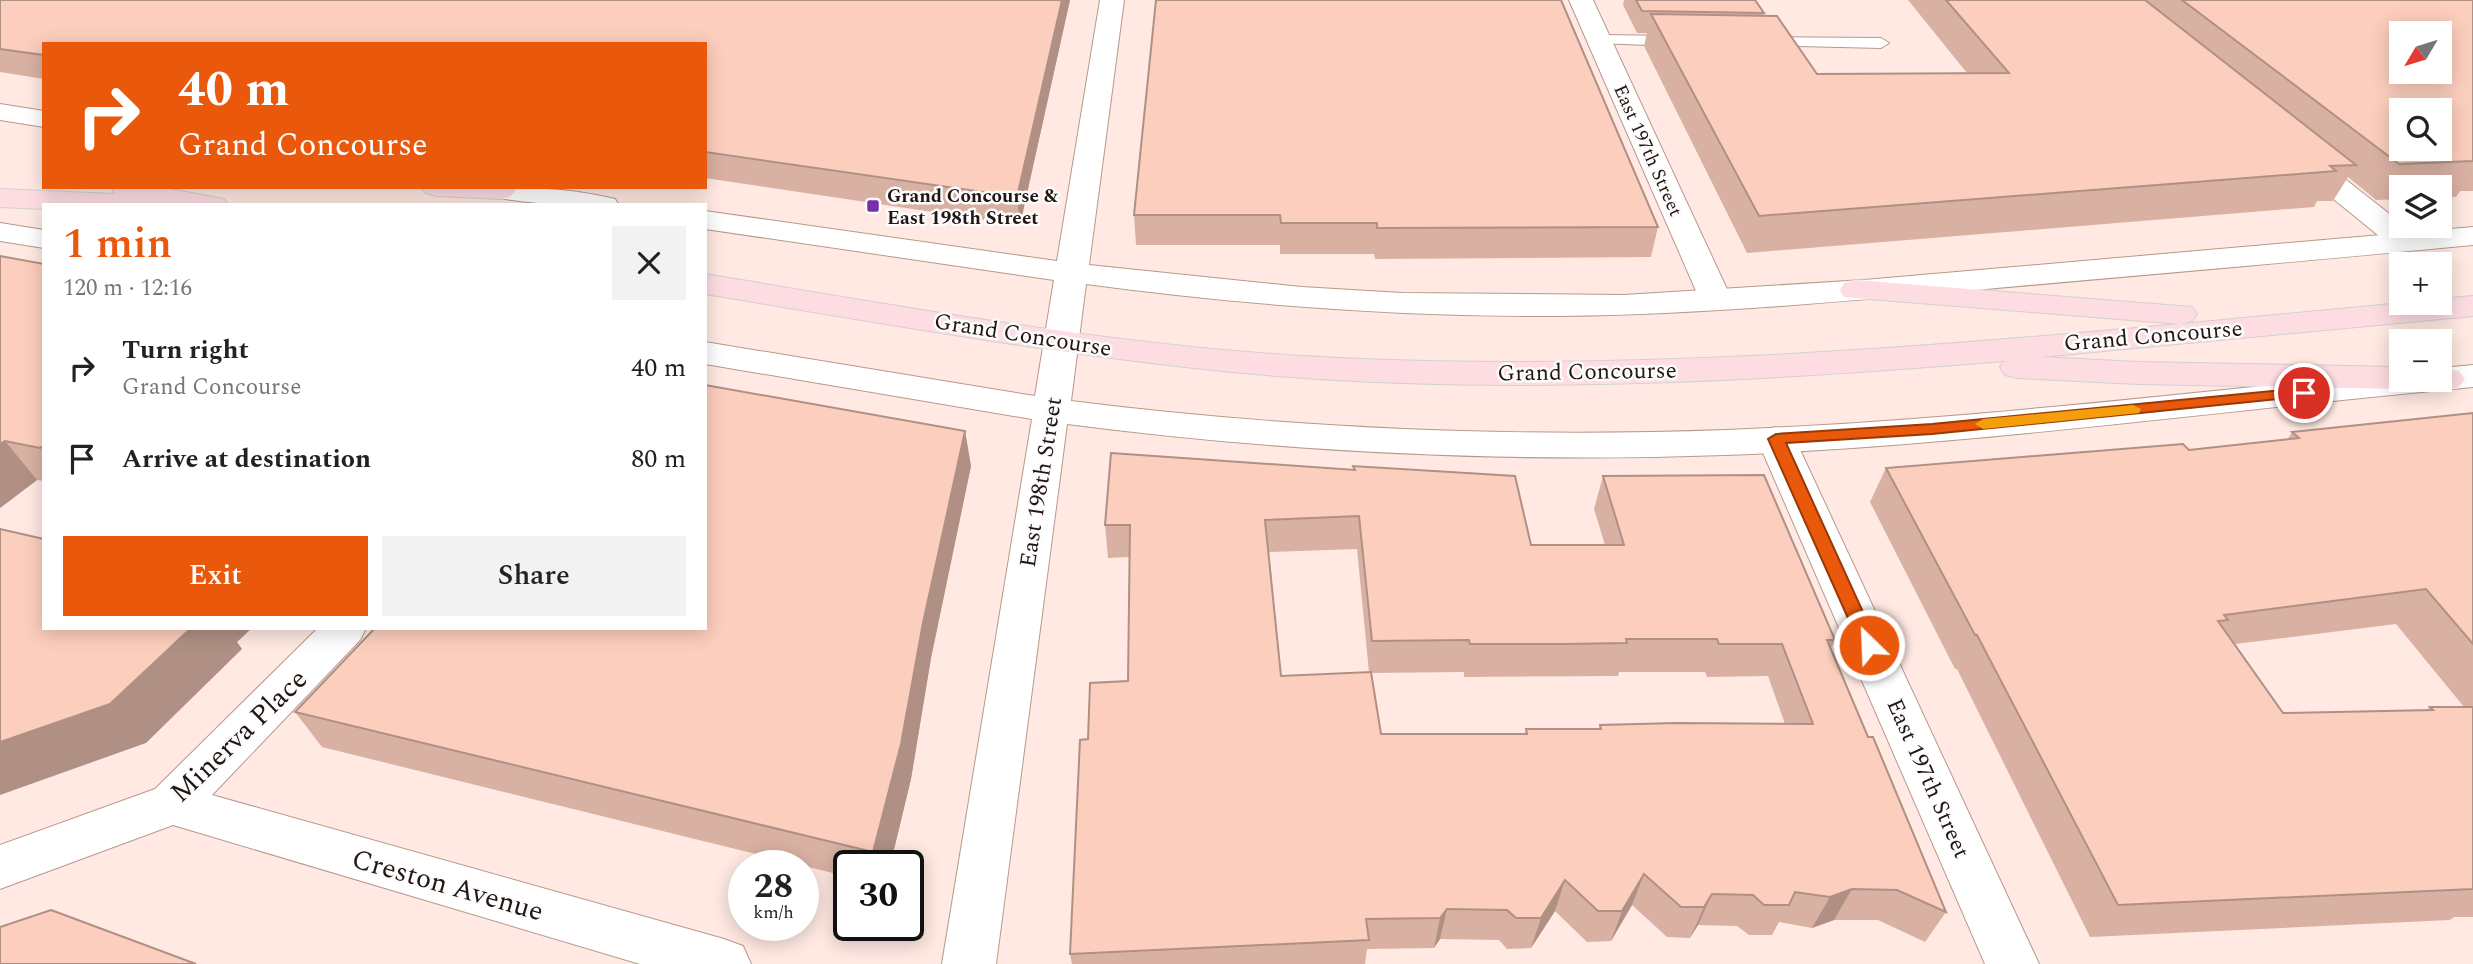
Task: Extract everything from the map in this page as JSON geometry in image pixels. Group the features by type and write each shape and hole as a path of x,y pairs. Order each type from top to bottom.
{"main road":[{"path":"22,178 42,182"},
{"path":"76,189 144,203"},
{"path":"118,189 201,203"},
{"name":"Grand Concourse","path":"707,284 1155,355 1362,371 1606,373 1743,369 1879,360 2473,306"},
{"path":"1856,290 2290,323"},
{"path":"1879,360 2138,373 2389,378"}],"street":[{"name":"East 198th Street","path":"969,964 1112,0"},
{"name":"East 197th Street","path":"1581,0 1716,300"},
{"path":"0,112 42,119"},
{"path":"2276,137 2406,243"},
{"path":"500,189 591,203"},
{"path":"707,220 1070,274 1178,287 1389,303 1505,306 1716,300 1856,290 2473,236"},
{"path":"0,232 42,239"},
{"path":"707,353 1051,410 1306,434 1448,441 1622,444 1776,439 1932,429 2389,385"},
{"name":"East 197th Street","path":"1776,439 2012,964"},
{"name":"Minerva Place","path":"0,867 172,804 343,630"},
{"name":"Creston Avenue","path":"172,804 724,964"}],"lane":[{"path":"1601,40 1691,41"},
{"path":"1745,41 1881,43"}],"building":[{"path":"0,0 1062,0 1017,197 707,152 707,42 42,42 42,55 0,49"},
{"path":"1156,0 1561,0 1658,227 1377,228 1377,223 1281,223 1280,215 1134,215"},
{"path":"1636,0 1755,0 1764,13 1642,11"},
{"path":"1946,0 2145,0 2356,165 2330,166 2336,171 1759,216 1651,14 1777,16 1817,74 2009,73"},
{"path":"2182,0 2473,0 2473,161 2399,164 2395,161 2452,161 2452,98 2389,98 2389,156"},
{"path":"0,256 42,264 42,447 5,441 0,444"},
{"path":"707,385 965,431 923,623 901,744 874,850 295,712 373,630 707,630"},
{"path":"2473,413 2473,644 2426,589 2224,615 2228,620 2218,621 2283,713 2473,707 2473,889 2118,905 1886,468 2183,444 2189,450 2299,438 2292,432"},
{"path":"1111,453 1355,470 1353,466 1515,476 1531,545 1624,545 1603,476 1764,475 1835,640 1827,640 1868,737 1873,737 1946,912 1897,890 1852,889 1830,897 1795,892 1789,905 1764,905 1753,895 1712,894 1704,907 1681,907 1644,874 1622,911 1598,911 1565,880 1541,918 1516,918 1507,910 1447,909 1440,918 1366,919 1369,940 1070,954 1080,740 1088,739 1090,683 1128,681 1130,525 1105,525","holes":["1359,516 1372,641 1469,640 1470,644 1564,644 1627,643 1626,639 1717,639 1719,644 1782,644 1813,724 1676,723 1600,725 1601,729 1526,729 1527,734 1381,734 1371,672 1281,676 1265,520"]},
{"path":"0,529 42,539 42,630 189,630 110,704 0,742"},
{"path":"51,910 196,964 0,964 0,927"}],"slow traffic":[{"path":"1983,424 2133,409"}],"place":[{"name":"Grand Concourse & East 198th Street","path":"873,206"}],"route":[{"path":"1869,645 1776,439 1932,429 2304,393"}]}
